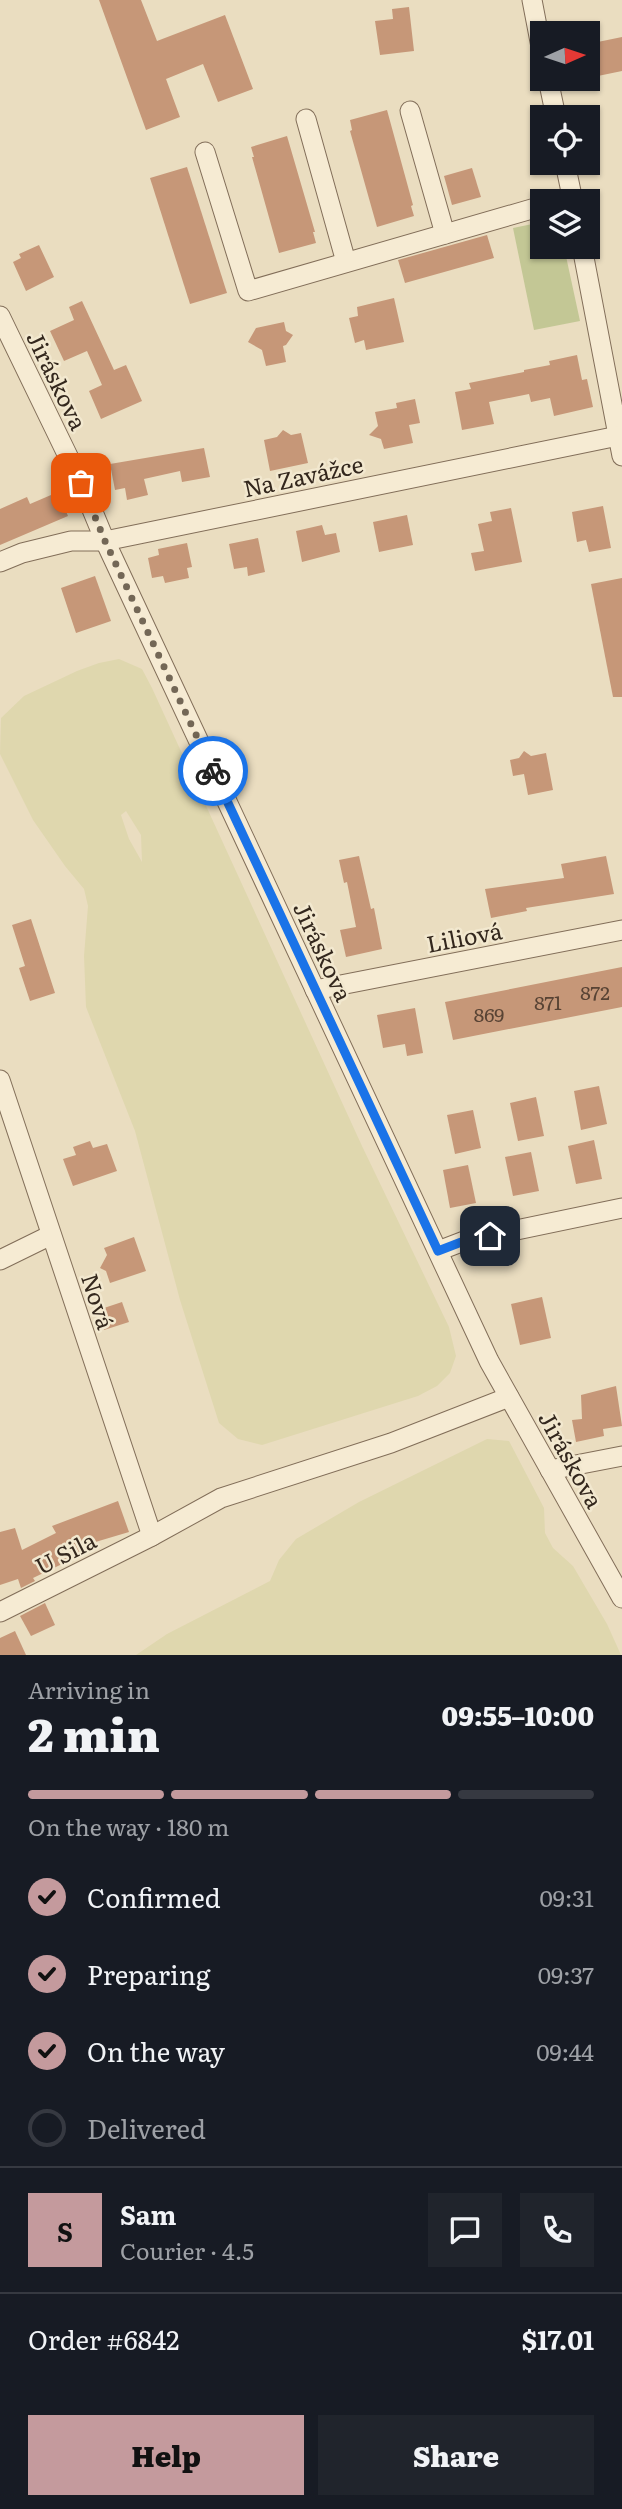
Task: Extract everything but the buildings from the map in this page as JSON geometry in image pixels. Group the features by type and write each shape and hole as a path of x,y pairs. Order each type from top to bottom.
{"street":[{"path":"532,0 536,21"},
{"path":"410,110 445,234"},
{"path":"306,119 346,262"},
{"path":"205,152 248,291 530,209"},
{"path":"584,259 622,456"},
{"name":"Jiráskova","path":"0,316 81,483 105,541 489,1361 622,1598"},
{"name":"Na Zavážce","path":"0,562 22,552 71,541 105,541 618,436"},
{"name":"Liliová","path":"315,990 622,930"},
{"name":"Nová","path":"0,1080 152,1536"},
{"path":"438,1251 464,1241 622,1208"},
{"path":"0,1260 51,1235"},
{"name":"U Sila","path":"0,1612 152,1536 221,1498 391,1443 509,1397"},
{"path":"550,1470 622,1456"}],"shaded area":[{"path":"119,659 142,669 362,1146 449,1327 456,1356 450,1373 437,1386 418,1396 262,1445 238,1439 219,1423 180,1300 135,1131 86,1007 84,956 88,906 84,889 33,820 0,754 1,718 24,696 99,663","holes":["126,811 141,835 142,862 129,839 121,815"]},
{"path":"487,1439 509,1441 544,1508 545,1533 553,1548 573,1566 607,1624 621,1655 136,1655 167,1634 270,1581 279,1560 296,1539 359,1502"}],"green space":[{"path":"530,224 530,259 567,259 580,321 534,330 513,228"}],"way so far":[{"path":"81,483 105,541 213,771"}],"route":[{"path":"213,771 438,1251 464,1241 490,1236"}]}
